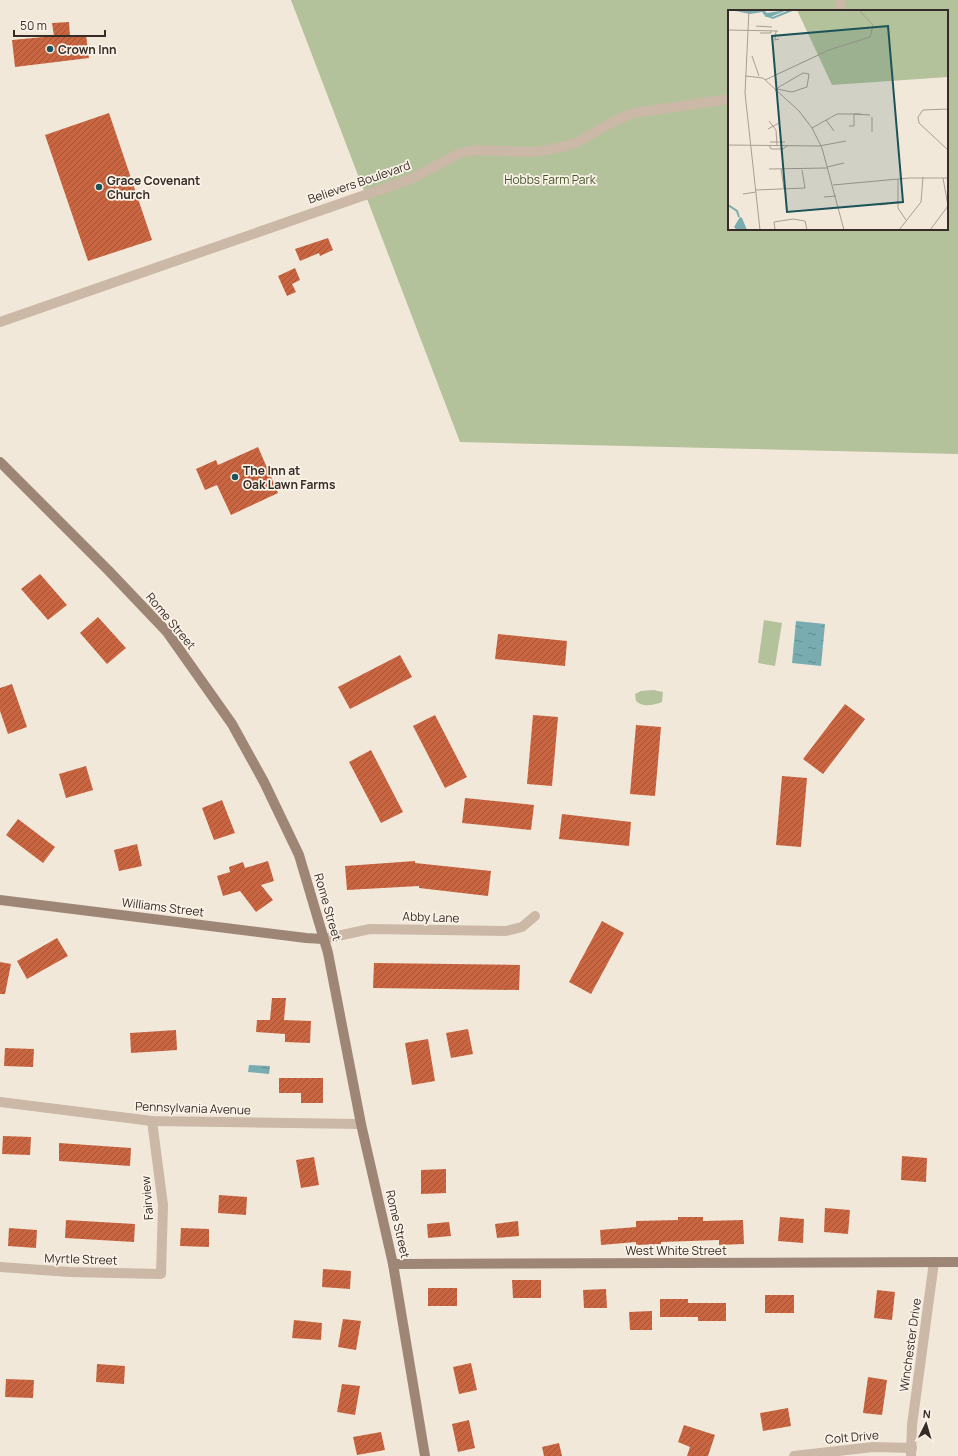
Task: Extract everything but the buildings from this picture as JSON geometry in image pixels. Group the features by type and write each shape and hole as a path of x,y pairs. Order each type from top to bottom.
{"street":[{"path":"840,10 841,0"},
{"name":"Believers Boulevard","path":"0,322 411,179 458,154 475,150 532,152 549,150 576,143 616,120 634,113 728,100"},
{"name":"Rome Street","path":"0,462 108,570 167,632 220,705 264,782 299,855 331,968 362,1124 393,1264 425,1456"},
{"name":"Williams Street","path":"0,900 323,939"},
{"name":"Abby Lane","path":"323,939 370,929 506,932 522,927 535,916"},
{"name":"Pennsylvania Avenue","path":"0,1102 152,1121 362,1124"},
{"name":"Fairview","path":"152,1121 163,1205 161,1274"},
{"name":"Winchester Drive","path":"912,1452 912,1425 934,1262"},
{"name":"West White Street","path":"393,1264 958,1262"},
{"name":"Myrtle Street","path":"0,1267 70,1272 161,1274"},
{"name":"Colt Drive","path":"794,1456 873,1447 912,1452"}],"green space":[{"name":"Hobbs Farm Park","path":"291,0 958,0 958,454 460,442"},
{"path":"764,620 782,623 775,666 758,663"},
{"path":"654,690 663,692 662,702 652,705 642,705 636,701 635,694 641,691"}],"water":[{"path":"796,621 825,624 821,666 792,663"},
{"path":"249,1065 270,1066 269,1074 248,1072"}],"place":[{"name":"Crown Inn","path":"50,49"},
{"name":"Grace Covenant Church","path":"99,187"},
{"name":"The Inn at Oak Lawn Farms","path":"235,477"}]}
